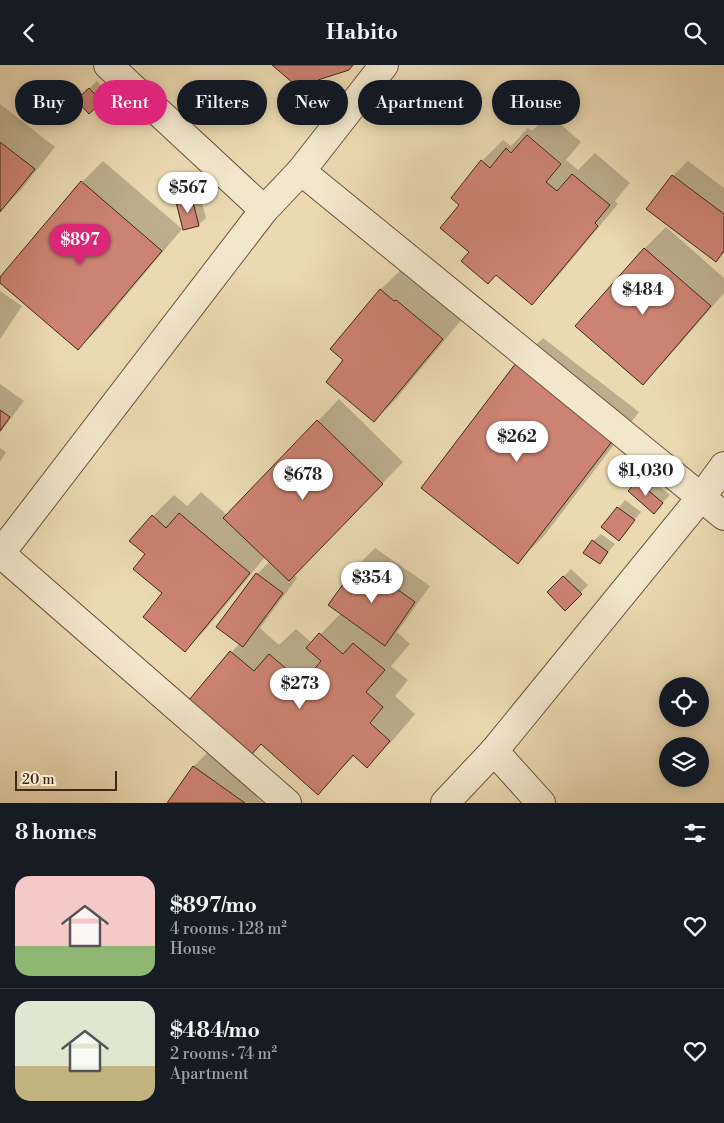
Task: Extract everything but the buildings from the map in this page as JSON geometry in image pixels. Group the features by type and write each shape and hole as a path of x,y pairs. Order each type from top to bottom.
{"street":[{"path":"108,65 264,210"},
{"path":"287,803 0,554 264,210 301,171 384,65"},
{"path":"301,171 702,496 724,516"},
{"path":"445,803 494,751 702,496 724,466"},
{"path":"494,751 540,803"}]}
